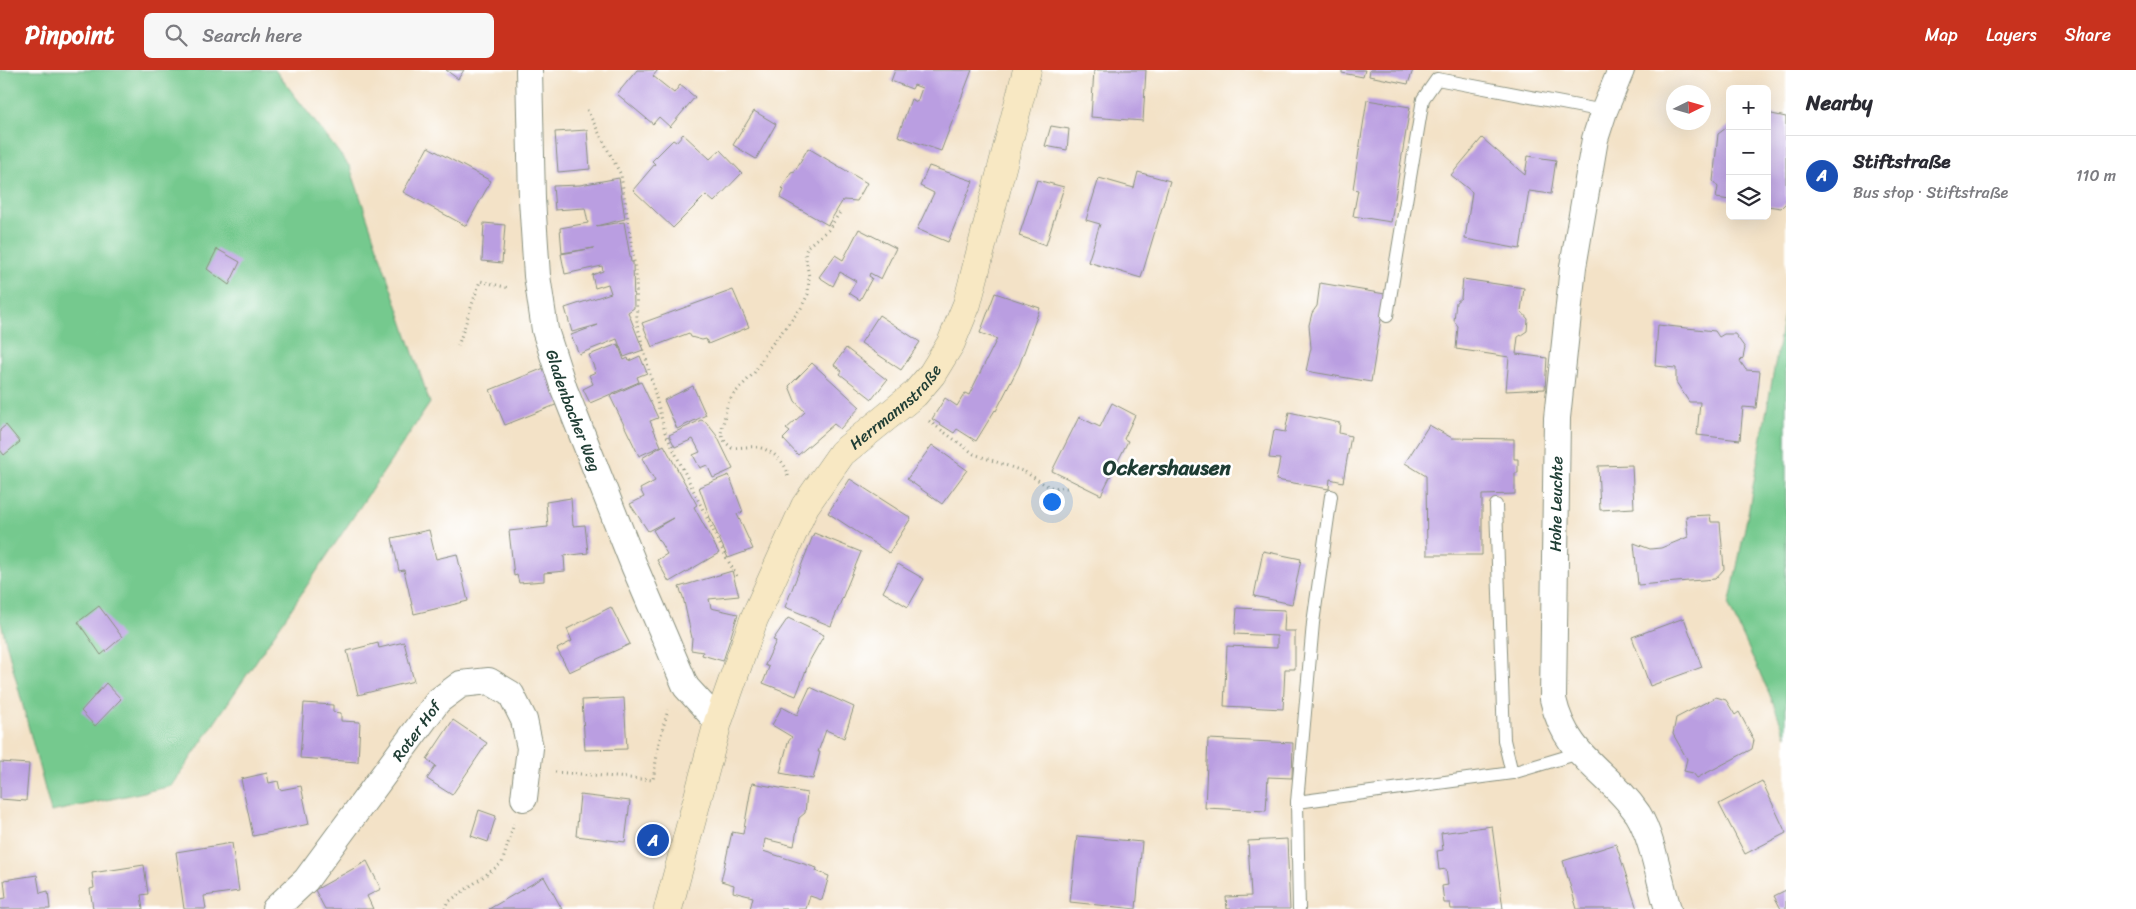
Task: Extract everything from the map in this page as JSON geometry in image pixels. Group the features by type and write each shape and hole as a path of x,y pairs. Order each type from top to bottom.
{"street":[{"name":"Gladenbacher Weg","path":"529,70 537,276 545,330 574,416 635,568 686,687 718,722"},
{"name":"Herrmannstraße","path":"668,909 718,722 754,619 805,506 830,469 855,442 915,394 932,374 951,343 967,304 1027,70"},
{"name":"Hohe Leuchte","path":"1621,70 1604,111 1596,139 1574,267 1557,418 1553,699 1561,725 1579,753 1625,798 1643,824 1668,909"},
{"name":"Roter Hof","path":"275,909 306,880 438,700 461,684 489,681 511,694 524,720 530,748 524,798"}],"lane":[{"path":"1387,316 1423,99 1436,75 1604,111"},
{"path":"1299,909 1297,802 1313,623 1331,496"},
{"path":"1496,505 1504,740 1512,773"},
{"path":"1297,802 1512,773 1579,753"}],"path":[{"path":"587,110 621,174 636,274 637,324 665,432 727,559 735,569 754,619"},
{"path":"788,481 786,467 774,454 760,448 732,448 725,442 722,433 724,417 732,396 754,373 768,348 801,308 808,294 805,253 808,246 828,230 841,211"},
{"path":"458,346 480,281"},
{"path":"940,429 974,454 1026,472 1049,487 1067,488"},
{"path":"528,769 653,780 659,742"},
{"path":"445,909 447,903 502,863 513,828"}],"green space":[{"path":"0,70 275,70 350,167 430,403 172,786 51,812 0,619"},
{"path":"1786,303 1786,736 1769,693 1729,606 1750,503"}],"building":[{"path":"446,70 464,70 458,79"},
{"path":"637,70 658,70 653,76 674,93 680,85 695,97 670,127 659,117 653,124 617,94"},
{"path":"895,70 972,70 941,151 898,136 911,99 917,102 922,88 914,85 912,89 891,81"},
{"path":"1094,70 1146,70 1143,121 1091,117"},
{"path":"1342,70 1365,70 1363,77 1342,73"},
{"path":"1370,70 1413,70 1408,84 1369,76"},
{"path":"1367,100 1410,107 1391,222 1353,216 1358,190 1353,189"},
{"path":"754,111 776,124 756,159 733,145"},
{"path":"1771,114 1786,117 1786,203 1781,208 1771,207"},
{"path":"1051,126 1069,129 1067,150 1045,146"},
{"path":"1726,128 1726,199 1716,198 1718,187 1713,181 1718,134"},
{"path":"587,130 590,169 558,172 555,132"},
{"path":"683,134 710,159 720,150 742,173 714,202 706,195 673,228 633,190 655,164 652,161 673,140 676,142"},
{"path":"1482,138 1525,175 1528,156 1556,160 1551,194 1529,191 1520,249 1465,239 1472,192 1451,175"},
{"path":"428,147 491,181 466,226 403,192"},
{"path":"808,148 867,183 857,201 843,200 828,225 780,198 784,190 782,188 791,172 795,171"},
{"path":"929,166 973,181 948,242 917,229 934,193 920,186"},
{"path":"1138,172 1170,181 1141,278 1088,262 1100,224 1086,220 1099,178 1134,188"},
{"path":"619,178 625,219 596,226 624,222 631,262 633,262 634,308 628,312 643,350 624,357 617,339 579,354 571,335 598,325 572,332 565,308 611,293 608,284 595,288 592,275 603,271 602,266 565,274 561,254 594,248 562,253 560,228 588,223 585,208 555,210 553,186 580,185"},
{"path":"1037,180 1064,187 1046,245 1019,236"},
{"path":"484,223 505,225 502,263 482,261"},
{"path":"859,229 896,248 881,279 870,273 869,276 872,278 860,300 849,293 856,281 840,272 833,286 819,277 835,255 843,260"},
{"path":"217,249 240,262 229,285 207,269"},
{"path":"1463,279 1524,288 1521,311 1528,319 1527,331 1518,337 1516,354 1547,358 1545,389 1506,391 1509,357 1456,349 1458,326 1454,321 1456,302 1461,298"},
{"path":"1320,283 1385,294 1371,382 1306,371 1311,348 1309,325 1312,313 1317,306"},
{"path":"733,290 749,327 708,344 706,339 702,340 691,337 689,333 652,347 642,323"},
{"path":"995,293 1040,308 1019,366 996,411 976,441 957,429 954,433 932,419 945,398 957,406 965,393 969,395 997,339 980,333"},
{"path":"879,315 920,342 901,370 861,343"},
{"path":"1658,325 1715,331 1719,337 1724,334 1735,334 1745,348 1743,358 1740,361 1746,370 1760,371 1756,408 1743,407 1740,440 1697,435 1700,402 1689,402 1676,382 1676,368 1655,366"},
{"path":"618,344 624,360 628,358 629,361 640,356 647,373 637,377 639,382 590,403 583,389 593,384 589,375 596,372 589,355"},
{"path":"846,348 887,380 872,399 840,374 842,371 834,365"},
{"path":"812,363 860,407 840,429 834,424 798,455 783,439 790,432 786,429 805,412 795,401 789,386"},
{"path":"549,366 563,402 505,425 490,390"},
{"path":"641,382 658,418 650,421 661,446 639,456 610,396"},
{"path":"693,386 706,415 677,429 664,400"},
{"path":"1112,403 1135,415 1124,439 1128,441 1101,495 1052,471 1079,417 1100,427"},
{"path":"1289,412 1340,423 1339,433 1351,436 1343,482 1330,479 1329,489 1276,480 1280,459 1269,458 1274,430 1285,432"},
{"path":"701,420 706,422 717,436 733,469 713,478 707,465 700,468 693,455 700,452 693,439 675,447 669,435"},
{"path":"6,425 20,442 4,455 0,450 0,430"},
{"path":"1429,425 1452,438 1514,439 1514,459 1518,459 1518,473 1515,473 1515,494 1482,495 1482,555 1427,555 1426,476 1405,463"},
{"path":"664,445 697,505 694,507 719,553 669,582 657,560 667,554 653,530 673,518 648,531 630,504 644,497 640,489 655,481 642,458"},
{"path":"932,445 967,470 942,504 907,479"},
{"path":"1632,465 1634,508 1600,510 1598,466"},
{"path":"729,475 743,512 737,514 753,549 728,558 710,518 699,487"},
{"path":"850,479 911,518 889,553 828,513"},
{"path":"571,498 573,526 585,525 588,553 564,556 565,571 544,573 544,581 519,583 517,575 514,576 509,531 548,527 546,502"},
{"path":"1710,515 1711,522 1720,522 1724,569 1715,579 1638,585 1634,543 1650,549 1661,548 1688,537 1686,516"},
{"path":"429,530 436,559 457,554 468,601 414,614 404,570 399,571 392,538"},
{"path":"814,533 861,552 831,626 785,607"},
{"path":"1263,551 1301,559 1292,604 1254,596"},
{"path":"898,564 924,579 908,607 883,592"},
{"path":"732,571 739,596 709,599 711,608 738,614 723,661 702,655 703,652 691,650 692,638 679,587"},
{"path":"99,606 122,637 101,655 78,622"},
{"path":"611,607 630,644 569,672 557,649 572,641 567,629"},
{"path":"1237,608 1285,610 1284,631 1295,631 1295,669 1285,669 1283,709 1224,706 1227,646 1277,648 1277,636 1235,634"},
{"path":"788,618 824,635 810,660 796,696 763,683 769,667 765,665 776,641 773,640"},
{"path":"1684,618 1702,667 1650,686 1632,637"},
{"path":"404,642 414,681 358,695 347,651 378,643 379,648"},
{"path":"106,683 121,699 95,726 81,711"},
{"path":"810,687 854,707 844,738 826,730 818,752 820,752 813,779 780,773 788,742 792,737 772,725 782,707 797,715"},
{"path":"1716,697 1726,700 1735,715 1739,712 1754,740 1752,749 1697,778 1693,773 1684,771 1687,759 1673,734 1676,718"},
{"path":"624,698 627,749 585,750 582,700"},
{"path":"304,703 333,705 333,712 341,713 341,721 360,722 358,762 300,758"},
{"path":"453,720 487,743 452,795 427,779 436,766 427,759"},
{"path":"1208,739 1293,743 1292,778 1268,777 1266,811 1205,808"},
{"path":"0,762 29,764 26,801 0,799"},
{"path":"267,773 269,783 278,781 280,790 301,786 309,824 253,836 241,779"},
{"path":"1762,781 1786,833 1745,854 1719,804"},
{"path":"752,783 807,793 805,813 799,818 794,846 765,839 763,851 817,868 816,871 829,876 822,900 810,896 806,909 750,909 753,897 733,892 734,885 721,881 732,832 743,834"},
{"path":"580,795 630,801 625,842 576,836"},
{"path":"479,810 496,816 488,842 471,836"},
{"path":"1492,826 1503,909 1451,909 1450,903 1444,903 1442,886 1448,885 1446,869 1439,870 1437,851 1443,850 1441,833"},
{"path":"1077,836 1142,842 1136,909 1070,902"},
{"path":"1287,839 1290,909 1227,909 1226,897 1251,896 1248,841"},
{"path":"232,843 239,891 204,896 206,909 184,909 176,852"},
{"path":"1616,844 1637,909 1577,909 1563,861"},
{"path":"367,861 381,889 367,896 373,909 325,909 315,890"},
{"path":"144,865 148,894 141,895 143,909 93,909 90,889 94,888 92,873"},
{"path":"37,875 40,893 48,891 50,909 0,909 0,899 6,898 4,880"},
{"path":"544,877 562,909 489,909"},
{"path":"1786,890 1786,909 1781,909 1774,896"}],"place":[{"name":"Stiftstraße","path":"653,840"}],"district":[{"name":"Ockershausen","path":"1167,468"}]}
